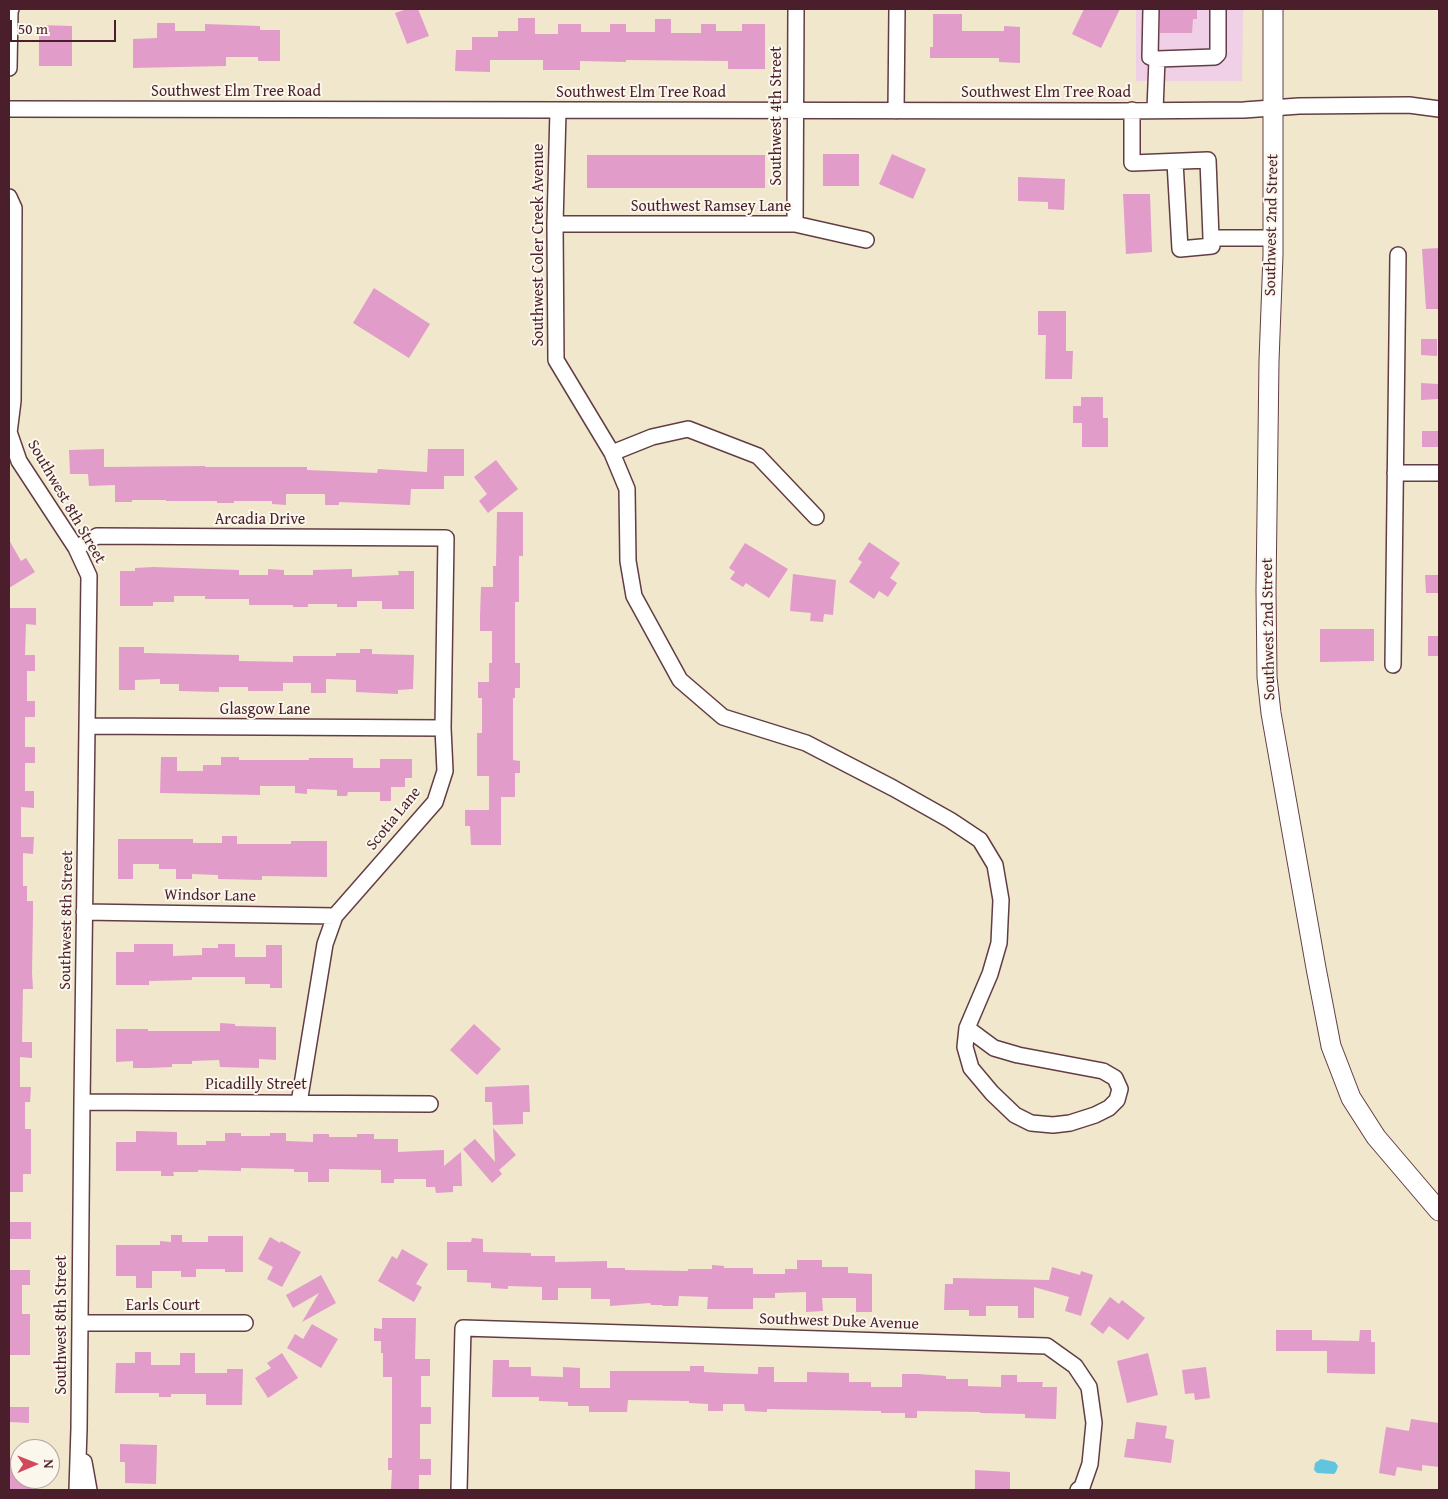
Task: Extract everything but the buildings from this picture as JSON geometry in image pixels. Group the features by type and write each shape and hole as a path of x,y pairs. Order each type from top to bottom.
{"main road":[{"name":"Southwest 2nd Street","path":"1273,9 1273,238 1268,431 1267,677 1271,713 1331,1046 1351,1098 1376,1137 1439,1210"}],"street":[{"path":"9,68 11,9"},
{"name":"Southwest 4th Street","path":"795,224 794,111 796,9"},
{"path":"896,111 897,9"},
{"path":"1151,9 1150,57 1157,59 1215,57 1218,54 1218,9"},
{"path":"1155,110 1157,59"},
{"name":"Southwest Elm Tree Road","path":"9,109 896,111 1244,110 1409,105 1439,109"},
{"path":"1132,110 1132,163 1208,160 1212,246 1180,249 1175,162"},
{"name":"Southwest Coler Creek Avenue","path":"558,111 555,224 556,360 612,454 627,489 628,561 634,596 680,680 722,717 806,743 893,788 950,820 980,840 995,865 1001,900 999,943 990,974 967,1028"},
{"name":"Southwest 8th Street","path":"9,197 14,208 13,401 9,433 19,461 76,548 89,576 77,1490"},
{"name":"Southwest Ramsey Lane","path":"555,224 795,224 866,240"},
{"path":"1212,238 1273,238"},
{"path":"1393,665 1398,255"},
{"path":"612,454 652,437 688,429 758,456 816,517"},
{"path":"1395,473 1439,473"},
{"name":"Arcadia Drive","path":"76,548 97,536 446,538"},
{"name":"Scotia Lane","path":"299,1103 325,944 335,916 435,802 445,771 443,728 446,538"},
{"name":"Glasgow Lane","path":"87,726 443,728"},
{"name":"Windsor Lane","path":"84,912 335,916"},
{"path":"967,1028 994,1048 1018,1055 1103,1071 1115,1078 1120,1089 1117,1100 1109,1108 1095,1115 1070,1123 1054,1125 1030,1123 1015,1114 992,1093 971,1068 965,1047 967,1028"},
{"name":"Picadilly Street","path":"82,1102 430,1104"},
{"name":"Earls Court","path":"80,1324 246,1323"},
{"name":"Southwest Duke Avenue","path":"459,1490 463,1328 1047,1346 1075,1366 1089,1387 1094,1423 1090,1464 1082,1487 1078,1490"},
{"name":"Southwest 8th Street","path":"79,1429 89,1490"}],"shaded area":[{"path":"1136,9 1243,9 1242,81 1136,81"}],"water":[{"path":"1321,1459 1335,1462 1338,1466 1334,1474 1317,1473 1314,1470 1315,1463"}]}
